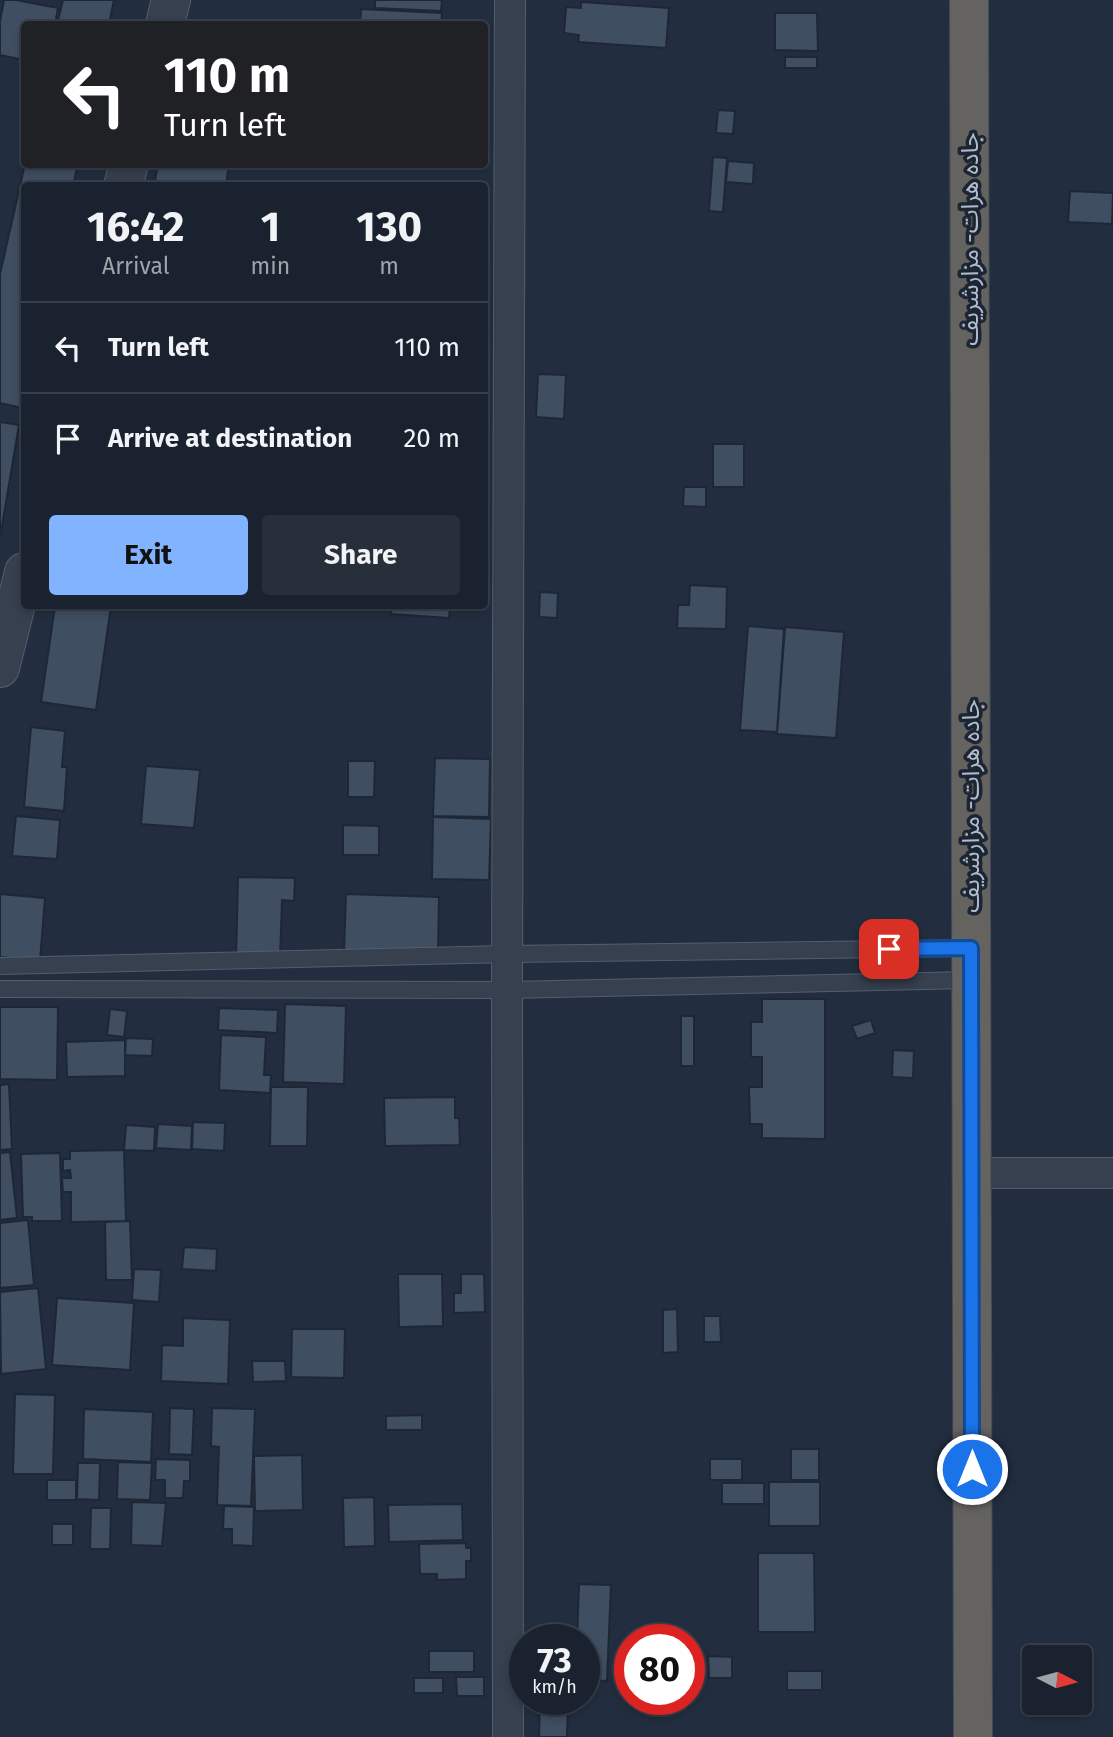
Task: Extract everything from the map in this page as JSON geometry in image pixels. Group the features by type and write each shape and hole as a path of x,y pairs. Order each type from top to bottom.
{"highway":[{"name":"جاده هرات- مزارشریف","path":"969,0 973,1737"}],"street":[{"path":"165,21 171,0"},
{"path":"508,1737 510,0"},
{"path":"0,667 21,584"},
{"path":"971,1173 1113,1173"}],"lane":[{"path":"0,966 507,954 971,964"},
{"path":"0,989 507,990 971,964"}],"building":[{"path":"4,0 58,8 56,21 21,21 21,59 0,55 0,21"},
{"path":"63,0 114,0 110,21 58,21"},
{"path":"375,0 442,0 441,11 375,8"},
{"path":"581,2 669,8 666,48 578,42 579,35 564,33 566,7 581,8"},
{"path":"361,9 442,13 441,21 360,21"},
{"path":"775,13 817,13 818,51 775,50"},
{"path":"785,57 817,57 817,68 785,68"},
{"path":"718,110 735,111 733,134 716,133"},
{"path":"713,157 727,158 723,212 709,211"},
{"path":"728,161 754,163 753,184 726,182"},
{"path":"24,168 77,168 74,182 21,182 21,408 0,403 0,274"},
{"path":"157,168 228,168 227,182 155,182"},
{"path":"1070,191 1113,193 1112,224 1068,222"},
{"path":"538,374 566,375 564,419 536,417"},
{"path":"0,422 19,425 0,538"},
{"path":"713,444 744,444 744,487 713,487"},
{"path":"684,487 706,487 706,507 683,506"},
{"path":"690,585 727,587 726,629 677,628 678,605 689,605"},
{"path":"540,592 558,593 557,618 539,617"},
{"path":"55,609 111,609 96,710 41,702"},
{"path":"392,609 450,609 449,618 391,614"},
{"path":"748,626 784,629 777,732 740,730"},
{"path":"785,627 844,632 836,738 777,734"},
{"path":"31,727 65,731 62,767 67,767 64,811 24,807"},
{"path":"435,758 490,759 489,817 433,816"},
{"path":"348,761 375,761 374,797 348,797"},
{"path":"146,766 200,770 194,828 141,824"},
{"path":"16,816 60,820 57,859 12,856"},
{"path":"433,817 491,819 489,880 432,879"},
{"path":"343,825 379,826 379,855 343,855"},
{"path":"238,877 295,878 294,901 282,900 280,959 236,958"},
{"path":"0,894 45,898 40,961 0,957"},
{"path":"346,894 439,897 438,953 344,951"},
{"path":"762,999 825,999 825,1139 762,1138 762,1124 750,1124 749,1087 762,1087 762,1057 751,1057 751,1022 762,1022"},
{"path":"285,1004 346,1006 344,1084 283,1082"},
{"path":"0,1007 58,1007 57,1080 0,1079"},
{"path":"219,1008 278,1010 277,1033 218,1030"},
{"path":"110,1009 127,1011 124,1037 107,1035"},
{"path":"681,1016 694,1016 694,1066 681,1066"},
{"path":"871,1020 875,1033 857,1039 852,1026"},
{"path":"221,1035 266,1037 264,1075 271,1075 270,1093 219,1090"},
{"path":"126,1038 153,1039 152,1056 125,1055"},
{"path":"125,1040 125,1076 67,1077 66,1042"},
{"path":"893,1050 914,1051 913,1078 892,1077"},
{"path":"9,1084 12,1149 0,1150 0,1085"},
{"path":"271,1087 308,1087 307,1146 270,1146"},
{"path":"455,1097 455,1118 459,1118 460,1145 385,1146 384,1098"},
{"path":"193,1122 225,1123 224,1151 192,1149"},
{"path":"158,1124 192,1126 191,1150 156,1148"},
{"path":"126,1125 155,1127 154,1151 124,1150"},
{"path":"124,1150 126,1221 71,1222 71,1192 63,1192 62,1178 71,1178 70,1170 63,1171 63,1159 70,1159 70,1151"},
{"path":"10,1152 17,1218 0,1220 0,1153"},
{"path":"60,1153 62,1221 32,1221 32,1217 23,1217 21,1154"},
{"path":"28,1220 34,1285 0,1288 0,1223"},
{"path":"130,1221 132,1280 106,1280 105,1222"},
{"path":"184,1247 217,1249 216,1271 182,1269"},
{"path":"134,1269 161,1270 159,1302 132,1300"},
{"path":"398,1274 442,1274 443,1326 399,1327"},
{"path":"461,1274 484,1274 485,1312 454,1313 454,1293 461,1293"},
{"path":"38,1288 46,1369 1,1374 0,1292"},
{"path":"57,1298 134,1303 130,1370 52,1365"},
{"path":"677,1309 678,1352 663,1353 663,1310"},
{"path":"704,1316 720,1316 721,1342 704,1342"},
{"path":"183,1318 230,1320 228,1384 161,1381 162,1345 183,1346"},
{"path":"292,1329 345,1329 344,1378 291,1377"},
{"path":"252,1361 285,1361 286,1381 253,1382"},
{"path":"15,1394 55,1395 53,1474 13,1474"},
{"path":"170,1408 194,1409 192,1455 169,1454"},
{"path":"212,1408 255,1409 251,1506 217,1505 219,1447 211,1446"},
{"path":"84,1409 153,1412 151,1462 83,1459"},
{"path":"422,1415 422,1430 386,1430 386,1416"},
{"path":"791,1449 819,1449 819,1480 791,1480"},
{"path":"302,1455 303,1510 255,1511 254,1456"},
{"path":"156,1459 190,1460 190,1481 184,1481 183,1498 165,1498 165,1480 155,1480"},
{"path":"710,1459 742,1459 742,1480 710,1480"},
{"path":"118,1462 152,1463 150,1500 117,1499"},
{"path":"78,1463 100,1463 99,1500 77,1499"},
{"path":"47,1480 76,1480 76,1500 47,1500"},
{"path":"769,1482 820,1482 820,1526 769,1526"},
{"path":"722,1483 764,1483 764,1504 722,1504"},
{"path":"374,1497 375,1546 344,1547 343,1498"},
{"path":"132,1502 166,1503 162,1546 131,1545"},
{"path":"462,1504 463,1540 389,1542 388,1505"},
{"path":"224,1506 254,1507 253,1546 232,1545 232,1529 223,1529"},
{"path":"91,1508 111,1508 110,1549 90,1549"},
{"path":"52,1524 73,1524 73,1545 52,1545"},
{"path":"466,1543 466,1548 471,1548 471,1561 466,1561 466,1579 437,1580 437,1574 420,1574 419,1544"},
{"path":"758,1553 814,1553 815,1632 758,1632"},
{"path":"579,1584 611,1585 607,1681 600,1681 600,1624 578,1624"},
{"path":"429,1651 474,1651 474,1672 429,1672"},
{"path":"708,1656 732,1657 732,1678 709,1678"},
{"path":"787,1671 822,1671 822,1690 787,1690"},
{"path":"456,1677 484,1677 484,1696 457,1696"},
{"path":"414,1678 443,1678 443,1693 414,1693"},
{"path":"540,1715 568,1715 567,1737 539,1737"}],"route":[{"path":"889,949 971,948 972,1469"}]}
